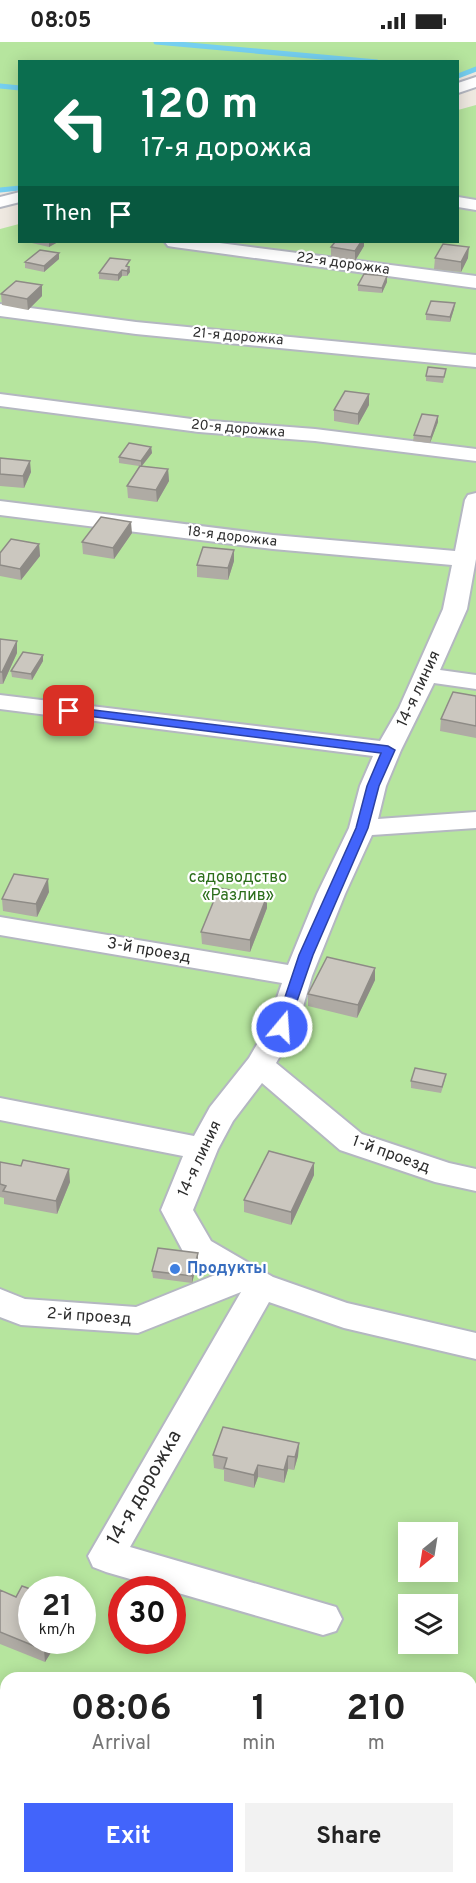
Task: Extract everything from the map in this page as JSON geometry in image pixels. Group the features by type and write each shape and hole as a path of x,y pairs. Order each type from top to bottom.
{"street":[{"path":"459,88 476,82"},
{"path":"0,202 18,198"},
{"path":"459,202 476,205"},
{"name":"22-я дорожка","path":"182,243 476,282"},
{"name":"21-я дорожка","path":"0,310 136,328 476,361"},
{"name":"20-я дорожка","path":"0,400 199,426 315,435 476,455"},
{"name":"14-я линия","path":"476,500 470,546 455,609 427,675 388,750 373,786 362,828 298,976 282,1027 260,1065 221,1114 202,1149 177,1210 199,1250 252,1282 344,1315 476,1346"},
{"name":"18-я дорожка","path":"0,508 273,542 470,546"},
{"path":"427,675 476,682"},
{"path":"0,702 388,750"},
{"path":"362,828 476,820"},
{"name":"3-й проезд","path":"0,926 298,976"},
{"name":"1-й проезд","path":"260,1065 351,1142 446,1174 476,1180"},
{"path":"0,1110 202,1149"},
{"name":"2-й проезд","path":"0,1302 21,1312 138,1320 252,1282"},
{"name":"14-я дорожка","path":"252,1282 106,1556 323,1620"}],"green space":[{"path":"0,42 476,42 476,69 459,76 459,60 18,60 18,188 0,190"},
{"name":"садоводство «Разлив»","path":"476,105 476,1672 0,1672 0,229 18,224 18,243 459,243 459,110"}],"building":[{"path":"334,243 360,243 355,251 331,247"},
{"path":"443,244 469,247 461,262 435,258"},
{"path":"40,250 59,253 44,266 25,262"},
{"path":"110,258 130,260 126,266 129,267 127,271 122,270 118,275 99,273"},
{"path":"364,274 387,276 382,288 358,285"},
{"path":"16,281 42,285 27,299 1,294"},
{"path":"431,301 455,303 450,317 426,314"},
{"path":"428,367 446,369 444,377 426,376"},
{"path":"345,391 369,394 358,414 334,410"},
{"path":"422,414 438,416 431,437 414,435"},
{"path":"129,443 151,447 141,461 119,457"},
{"path":"0,458 30,461 23,476 0,474"},
{"path":"140,466 168,469 156,490 127,486"},
{"path":"101,517 131,522 113,548 82,542"},
{"path":"11,539 39,544 20,569 0,565 0,553"},
{"path":"203,547 234,550 228,568 197,565"},
{"path":"0,639 17,641 2,672 0,672"},
{"path":"23,652 43,655 31,674 11,671"},
{"path":"453,692 476,696 476,726 441,719"},
{"path":"14,874 48,879 36,904 2,899"},
{"path":"219,888 267,896 250,940 201,932"},
{"path":"327,957 375,968 358,1005 308,994"},
{"path":"415,1068 446,1074 442,1087 411,1081"},
{"path":"269,1151 314,1163 291,1212 244,1200"},
{"path":"23,1160 69,1169 56,1201 3,1191 6,1186 0,1184 0,1162 21,1166"},
{"name":"Продукты","path":"158,1248 198,1253 192,1276 152,1271"},
{"path":"223,1427 299,1443 295,1457 288,1456 284,1470 258,1465 254,1475 224,1468 227,1458 213,1455"},
{"path":"0,1590 16,1597 18,1593 18,1639 0,1632"}],"waterway":[{"path":"156,42 355,60"},
{"path":"459,76 476,69"},
{"path":"0,86 18,88"},
{"path":"0,190 18,188"}],"place":[{"name":"Продукты","path":"175,1269"}],"route":[{"path":"69,711 388,750 373,786 362,828 306,955 282,1027"}]}
